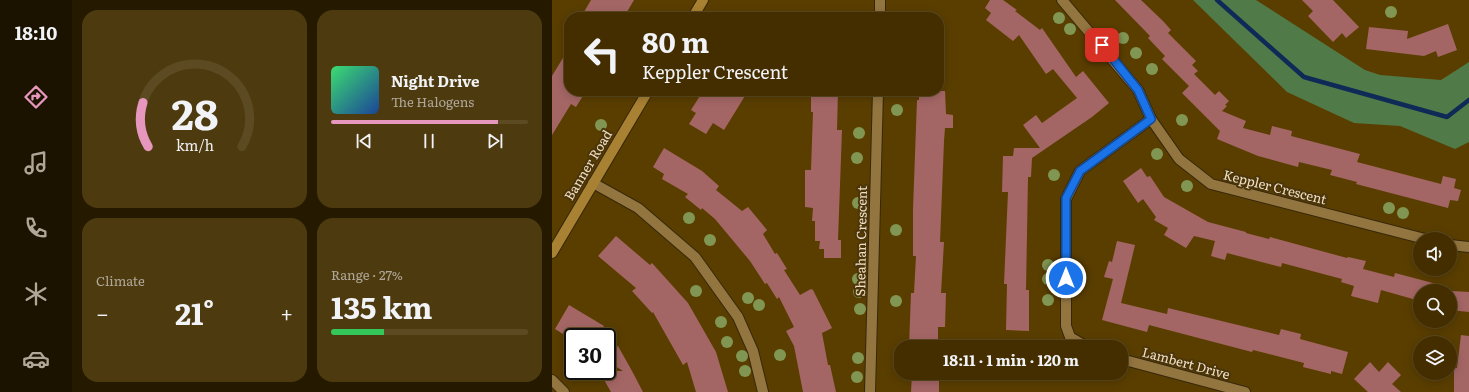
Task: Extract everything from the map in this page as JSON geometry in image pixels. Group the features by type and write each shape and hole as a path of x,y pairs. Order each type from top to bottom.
{"street":[{"path":"696,12 703,0"},
{"path":"880,0 880,12"},
{"name":"Keppler Crescent","path":"1062,0 1138,90 1151,119 1179,159 1211,184 1413,236"},
{"name":"Banner Road","path":"552,253 645,96"},
{"name":"Sheahan Crescent","path":"870,392 878,96"},
{"path":"1075,340 1070,337 1066,326 1066,198 1080,171 1151,119"},
{"path":"593,183 638,208 695,257 738,317 753,351 763,392"},
{"path":"1457,246 1469,247"},
{"name":"Lambert Drive","path":"1128,362 1245,392"},
{"path":"552,380 564,392"}],"green space":[{"path":"1193,0 1256,0 1365,70 1380,75 1441,80 1469,62 1469,142 1455,149 1400,126 1354,123 1287,92"}],"building":[{"path":"591,0 634,0 627,12 584,12"},
{"path":"990,0 1003,0 1040,30 1042,28 1076,77 1083,71 1109,103 1092,117 1032,158 1031,177 1028,177 1026,290 1029,290 1029,331 1006,330 1007,284 1004,284 1008,192 1002,192 1003,156 1013,156 1014,148 1040,148 1023,125 1036,115 1042,123 1077,98 1053,69 1046,74 1019,35 1013,41 986,20 991,13 985,8"},
{"path":"1115,0 1141,0 1163,21 1171,30 1168,33 1196,61 1192,65 1198,71 1194,74 1215,95 1219,91 1229,101 1225,105 1227,106 1222,111 1246,121 1243,128 1270,135 1272,126 1292,131 1291,136 1360,154 1357,162 1441,184 1443,176 1456,179 1454,188 1461,190 1458,201 1450,200 1448,208 1356,184 1357,182 1330,175 1332,170 1299,162 1298,167 1258,156 1217,139 1220,131 1182,93 1189,86 1162,59 1165,56 1148,38 1150,36"},
{"path":"1302,0 1333,0 1359,27 1346,38 1342,33 1333,42 1308,16 1313,11"},
{"path":"1448,24 1457,50 1438,57 1436,51 1424,56 1366,49 1369,27 1408,31 1407,39"},
{"path":"564,56 564,96 583,96 576,107 571,104 552,135 552,76"},
{"path":"945,91 946,114 953,115 953,128 945,128 944,141 940,242 944,242 941,293 946,293 945,327 938,327 938,340 909,340 911,293 914,293 916,256 913,256 913,209 917,100 919,100 919,96 944,96"},
{"path":"700,96 745,96 724,130 713,123 706,134 689,124 696,113 691,110"},
{"path":"811,96 838,96 837,130 842,130 838,240 841,240 841,258 824,258 824,249 819,249 820,241 815,241 815,221 812,221 813,208 805,207 805,170 811,170 813,112 811,112"},
{"path":"664,148 702,171 719,186 716,190 742,211 748,207 767,230 763,234 775,254 777,253 787,269 784,270 800,295 811,289 813,290 832,328 822,333 828,365 830,365 836,392 803,392 794,346 786,331 794,327 779,297 777,299 750,261 715,219 685,197 688,194 662,179 664,174 653,167"},
{"path":"1141,168 1147,177 1150,176 1164,197 1208,222 1269,239 1270,237 1347,258 1366,261 1363,269 1394,277 1395,273 1437,284 1413,284 1413,299 1381,290 1378,303 1351,296 1354,286 1341,282 1342,279 1282,263 1281,267 1227,253 1225,260 1211,256 1215,241 1194,236 1186,248 1164,235 1168,228 1154,220 1156,217 1143,199 1138,203 1123,181"},
{"path":"616,236 650,265 652,263 688,303 716,352 728,392 696,392 687,362 683,365 653,312 652,313 632,291 636,288 598,256"},
{"path":"1117,241 1135,245 1121,303 1167,314 1168,308 1279,335 1281,329 1301,334 1300,339 1348,352 1342,374 1331,371 1331,374 1303,367 1304,363 1253,350 1252,352 1149,325 1147,332 1102,320 1113,279 1104,277 1109,261 1112,262"},
{"path":"1457,291 1469,292 1469,312 1457,311"},
{"path":"569,305 604,326 603,328 564,328 564,335 555,329"},
{"path":"1461,335 1469,336 1469,392 1454,392 1454,380 1457,380"},
{"path":"618,346 643,392 611,392 604,380 616,380 616,371 623,371 616,367 616,347"},
{"path":"1370,362 1379,372 1388,362 1401,375 1392,384 1401,392 1368,392 1354,379"},
{"path":"912,380 939,380 939,392 911,392"}],"waterway":[{"path":"1217,0 1304,77 1447,117 1469,100"}],"route":[{"path":"1066,278 1066,198 1080,171 1151,119 1138,90 1102,45"}]}
